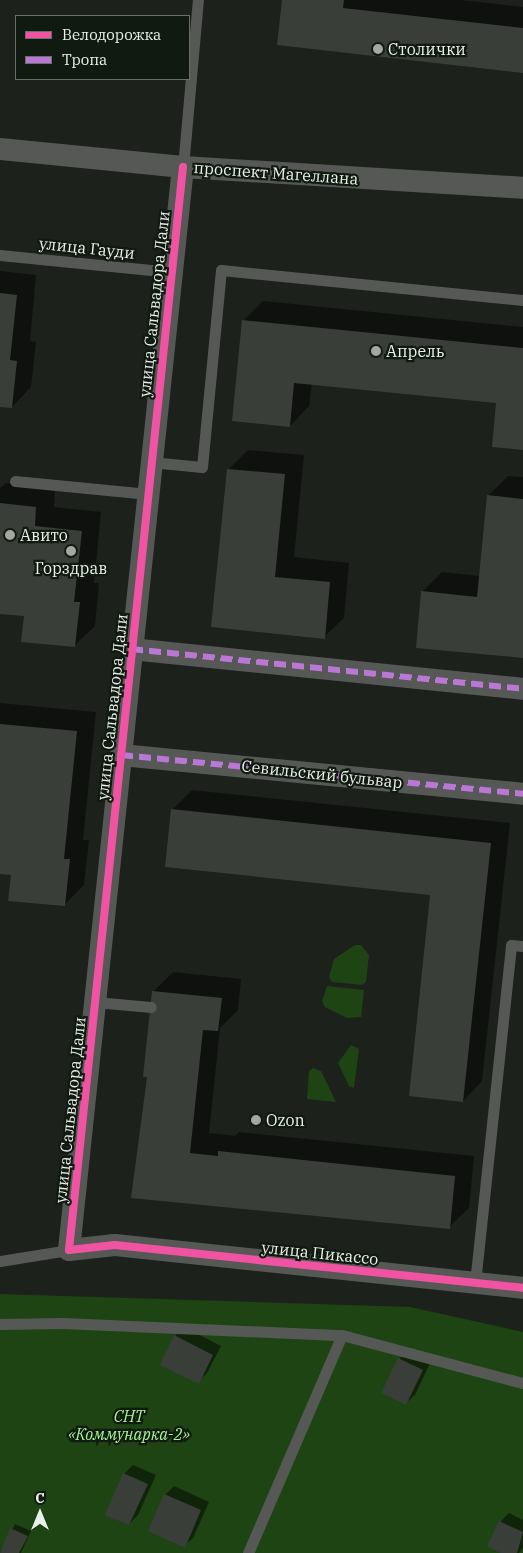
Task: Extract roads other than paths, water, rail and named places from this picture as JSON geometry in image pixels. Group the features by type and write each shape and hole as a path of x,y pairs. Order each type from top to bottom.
{"street":[{"name":"проспект Магеллана","path":"0,149 183,167 523,188"},
{"name":"улица Сальвадора Дали","path":"69,1250 183,167"},
{"path":"131,649 523,689"},
{"name":"Севильский бульвар","path":"121,755 523,794"},
{"name":"улица Пикассо","path":"69,1250 115,1246 523,1288"}],"lane":[{"path":"183,167 198,0"},
{"name":"улица Гауди","path":"0,255 171,272"},
{"path":"151,462 202,466 221,270 523,300"},
{"path":"15,480 148,494"},
{"path":"475,1283 511,945 523,946"},
{"path":"95,1002 151,1008"},
{"path":"0,1260 69,1250"},
{"path":"0,1324 63,1323 342,1335 523,1383"},
{"path":"248,1553 342,1335"}],"place":[{"name":"Столички","path":"378,49"},
{"name":"Апрель","path":"376,351"},
{"name":"Авито","path":"10,535"},
{"name":"Горздрав","path":"71,551"},
{"name":"Ozon","path":"256,1120"}],"park label":[{"name":"СНТ «Коммунарка-2»","path":"129,1425"}]}
